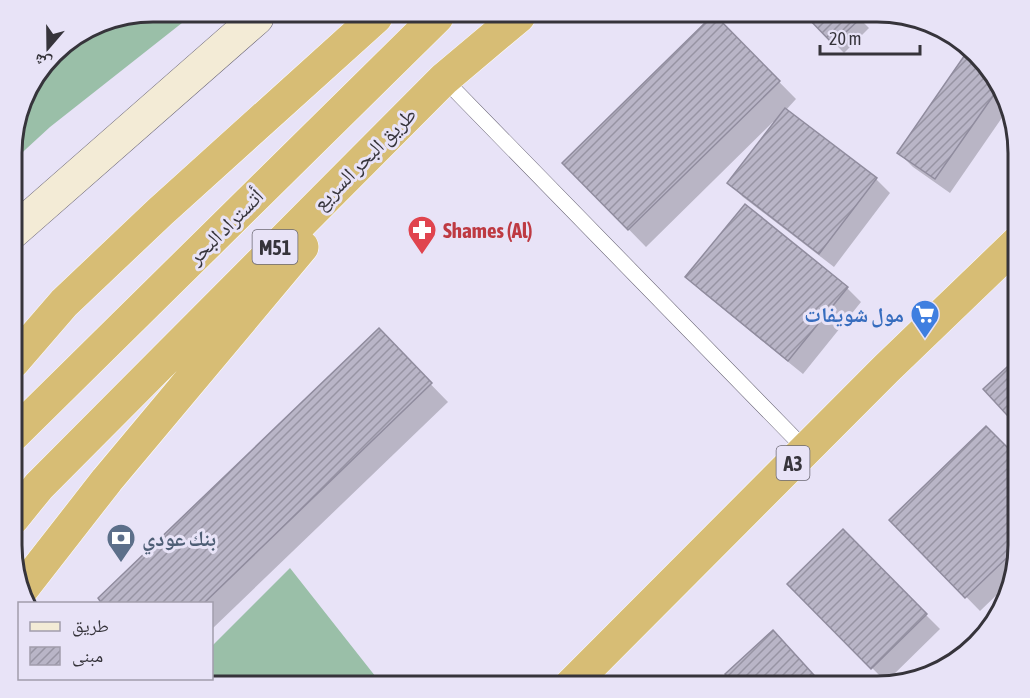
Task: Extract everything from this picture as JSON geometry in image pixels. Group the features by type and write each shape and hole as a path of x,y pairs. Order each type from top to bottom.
{"highway":[{"path":"22,351 64,303 160,212 370,22"},
{"name":"أتستراد البحر","path":"23,425 431,22"},
{"name":"طريق البحر السريع","path":"23,506 39,486 364,158 444,79 511,22"},
{"path":"28,582 107,480 289,263 337,200 364,158"},
{"name":"A3","path":"580,676 979,277 1007,252"}],"street":[{"path":"22,224 252,22"}],"lane":[{"path":"444,79 806,450"}],"green space":[{"path":"183,22 50,127 22,153 29,111 46,78 78,78 78,46 111,29 128,25"},
{"path":"290,568 375,675 213,675 213,645"}],"building":[{"path":"705,23 723,23 780,81 628,230 562,163"},
{"path":"813,23 856,23 833,44"},
{"path":"964,56 981,74 994,95 935,179 897,153"},
{"path":"785,108 877,178 819,254 727,183"},
{"path":"745,204 848,287 788,361 685,277"},
{"path":"379,328 432,383 205,602 101,602 98,598"},
{"path":"1007,367 1007,415 983,389"},
{"path":"986,426 1007,447 1006,558 965,598 889,520"},
{"path":"843,529 927,614 871,669 787,584"},
{"path":"773,630 815,676 727,676 725,674"}],"place":[{"name":"Shames (Al)","path":"422,256"},
{"name":"مول شويفات","path":"925,340"},
{"name":"بنك عودي","path":"121,564"}]}
